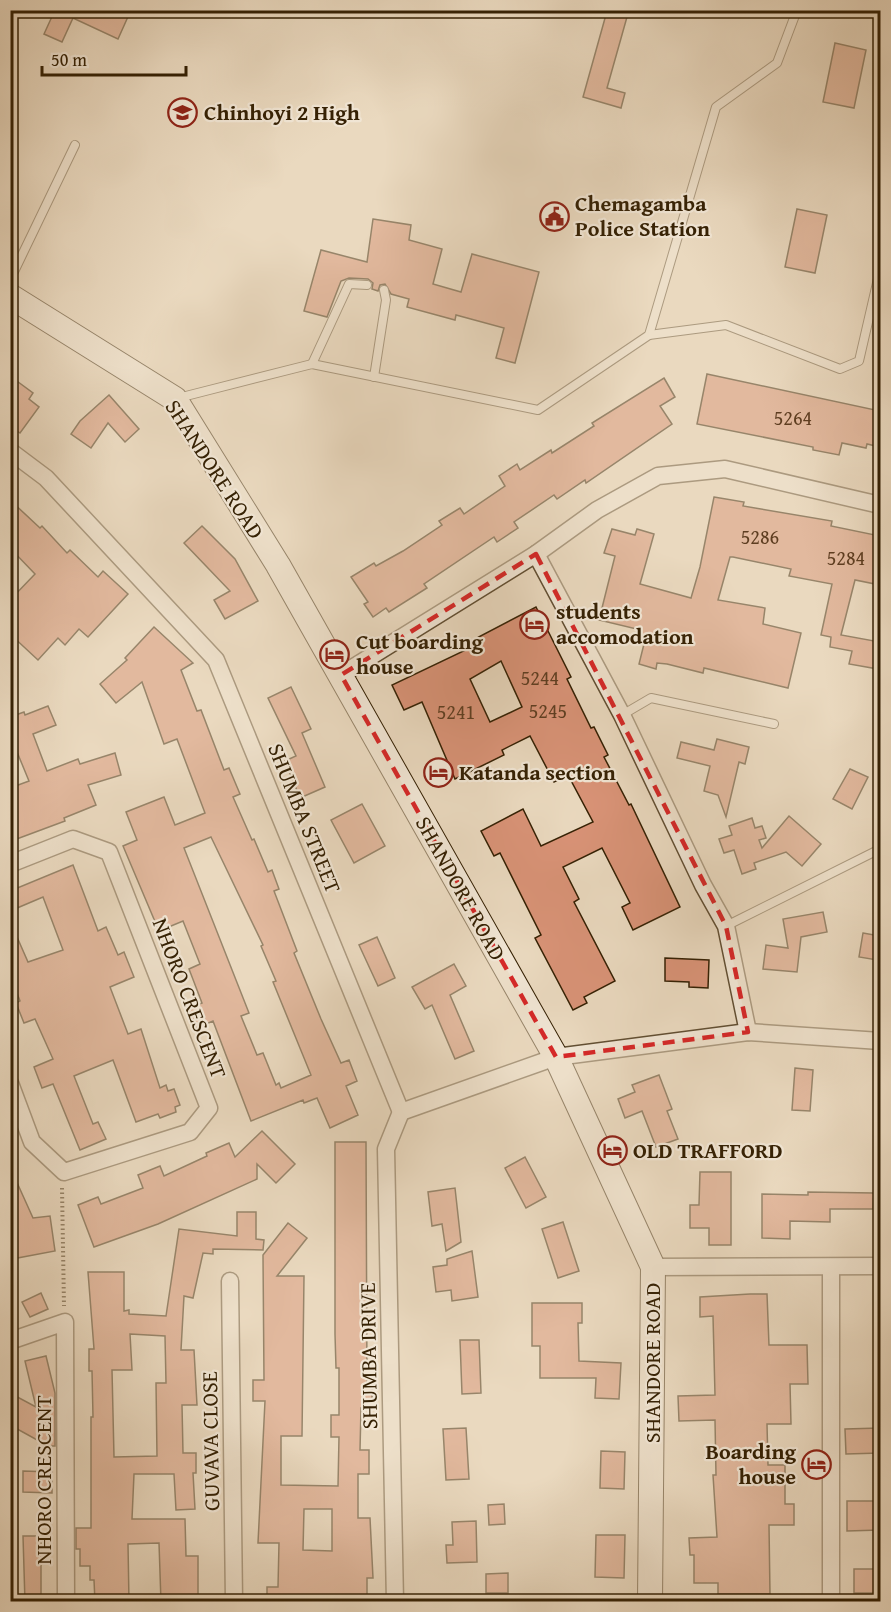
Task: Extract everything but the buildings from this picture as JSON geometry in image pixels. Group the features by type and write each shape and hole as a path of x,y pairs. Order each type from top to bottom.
{"street":[{"name":"SHANDORE ROAD","path":"10,296 175,399 278,565 555,1057 653,1267 650,1602"},
{"name":"SHUMBA STREET","path":"10,452 46,478 216,660 400,1112"},
{"path":"341,675 536,554 597,510 658,476 724,469 880,506"},
{"path":"536,554 622,716 703,885 726,927 748,1032"},
{"name":"NHORO CRESCENT","path":"10,864 73,839 109,852 208,1108 190,1132 64,1172"},
{"path":"400,1112 555,1057 748,1032 880,1041"},
{"path":"10,1083 33,1142 64,1172"},
{"name":"SHUMBA DRIVE","path":"395,1602 386,1149 400,1112"},
{"path":"653,1267 880,1266"},
{"path":"831,1267 831,1602"},
{"name":"GUVAVA CLOSE","path":"230,1281 234,1602"},
{"path":"10,1341 65,1322"},
{"name":"NHORO CRESCENT","path":"65,1322 66,1602"}],"lane":[{"path":"649,335 716,107 777,63 798,10"},
{"path":"10,280 75,145"},
{"path":"175,399 312,364 538,410 649,335 726,325 840,369 859,361 879,286 880,270"},
{"path":"312,364 349,284 367,285"},
{"path":"374,377 386,300 384,290"},
{"path":"622,716 651,698 774,724"},
{"path":"726,927 880,849"}],"path":[{"path":"64,1172 61,1194 65,1322"}],"highlighted area":[{"path":"536,554 726,926 748,1032 556,1057 341,675"}],"place":[{"name":"Chinhoyi 2 High","path":"183,112"},
{"name":"Chemagamba Police Station","path":"554,216"},
{"name":"students accomodation","path":"535,624"},
{"name":"Cut boarding house","path":"335,654"},
{"name":"Katanda section","path":"438,772"},
{"name":"OLD TRAFFORD","path":"612,1150"},
{"name":"Boarding house","path":"817,1464"}]}
